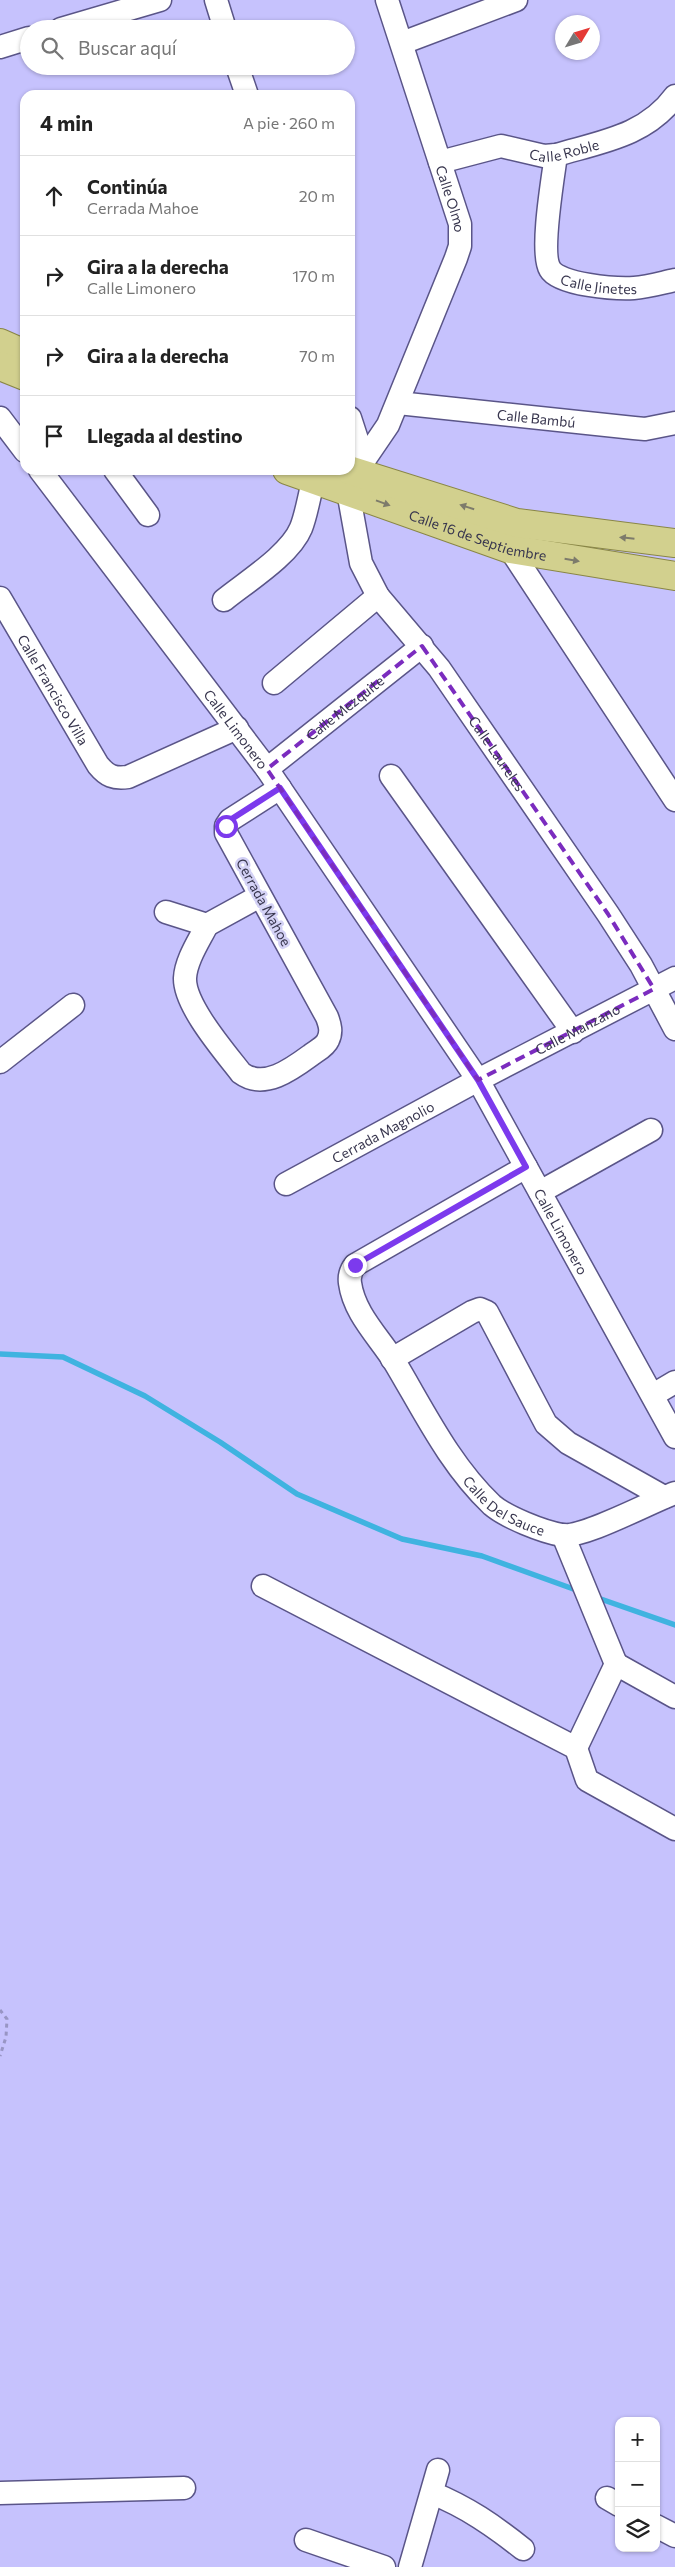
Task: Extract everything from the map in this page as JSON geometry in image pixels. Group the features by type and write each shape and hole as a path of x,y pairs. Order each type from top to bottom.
{"main road":[{"path":"0,344 20,352"},
{"path":"0,366 20,374"},
{"name":"Calle 16 de Septiembre","path":"355,473 517,522 675,544"},
{"name":"Calle 16 de Septiembre","path":"355,473 510,549 675,576"},
{"name":"Calle 16 de Septiembre","path":"302,475 314,479 341,475"}],"street":[{"path":"92,20 160,0"},
{"path":"216,0 222,20"},
{"name":"Calle Olmo","path":"355,472 379,441 398,403 460,246 460,224 388,0"},
{"path":"402,43 516,0"},
{"path":"0,47 20,41"},
{"path":"240,75 244,90"},
{"name":"Calle Roble","path":"440,162 501,146 544,156 556,155 633,132 665,110 675,96"},
{"name":"Calle Jinetes","path":"556,155 546,248 550,269 557,277 620,288 635,288 675,280"},
{"name":"Calle Bambú","path":"398,403 645,429 675,423"},
{"path":"0,418 20,444"},
{"name":"Calle Limonero","path":"44,475 267,769 478,1080 675,1437"},
{"path":"118,475 148,514"},
{"name":"Calle Laureles","path":"354,475 361,563 378,596 422,646 608,914 642,965 675,1029"},
{"path":"224,600 294,541 301,528 314,479"},
{"path":"510,549 675,800"},
{"path":"274,683 378,596"},
{"name":"Calle Francisco Villa","path":"0,598 98,765 104,773 112,778 128,776 237,728"},
{"name":"Calle Mezquite","path":"267,769 422,646"},
{"path":"391,776 572,1032"},
{"name":"Cerrada Mahoe","path":"207,926 188,963 185,976 187,994 241,1073 246,1076 263,1079 280,1075 325,1045 329,1038 330,1026 327,1017 226,833 226,826 230,820 280,788"},
{"path":"166,912 207,926 260,896"},
{"name":"Calle Manzano","path":"478,1080 675,978"},
{"path":"0,1062 73,1005"},
{"name":"Cerrada Magnolio","path":"286,1184 478,1080"},
{"path":"540,1192 650,1130"},
{"name":"Calle Del Sauce","path":"526,1167 355,1265 351,1270 350,1284 363,1319 392,1360 461,1472 494,1506 537,1528 564,1535 585,1531 669,1495"},
{"path":"392,1360 472,1312 480,1309 487,1312 546,1424 568,1443 669,1495"},
{"path":"653,1395 675,1382"},
{"path":"564,1535 616,1664 675,1697"},
{"path":"263,1586 576,1748 587,1780 675,1829"},
{"path":"576,1748 616,1664"},
{"path":"410,2567 438,2470"},
{"path":"0,2493 184,2488"},
{"path":"432,2494 461,2505 494,2525 523,2549"},
{"path":"660,2528 675,2536"},
{"path":"306,2540 384,2567"}],"path":[{"path":"0,2010 7,2019 6,2037 0,2056"}],"highlighted area":[{"path":"422,646 608,914 654,989 478,1080 267,769"}],"waterway":[{"path":"0,1354 63,1357 145,1396 220,1442 297,1494 402,1539 482,1556 579,1591"},
{"path":"595,1597 675,1625"}],"route":[{"path":"226,826 230,820 280,788 478,1080 526,1167 355,1265"}]}
